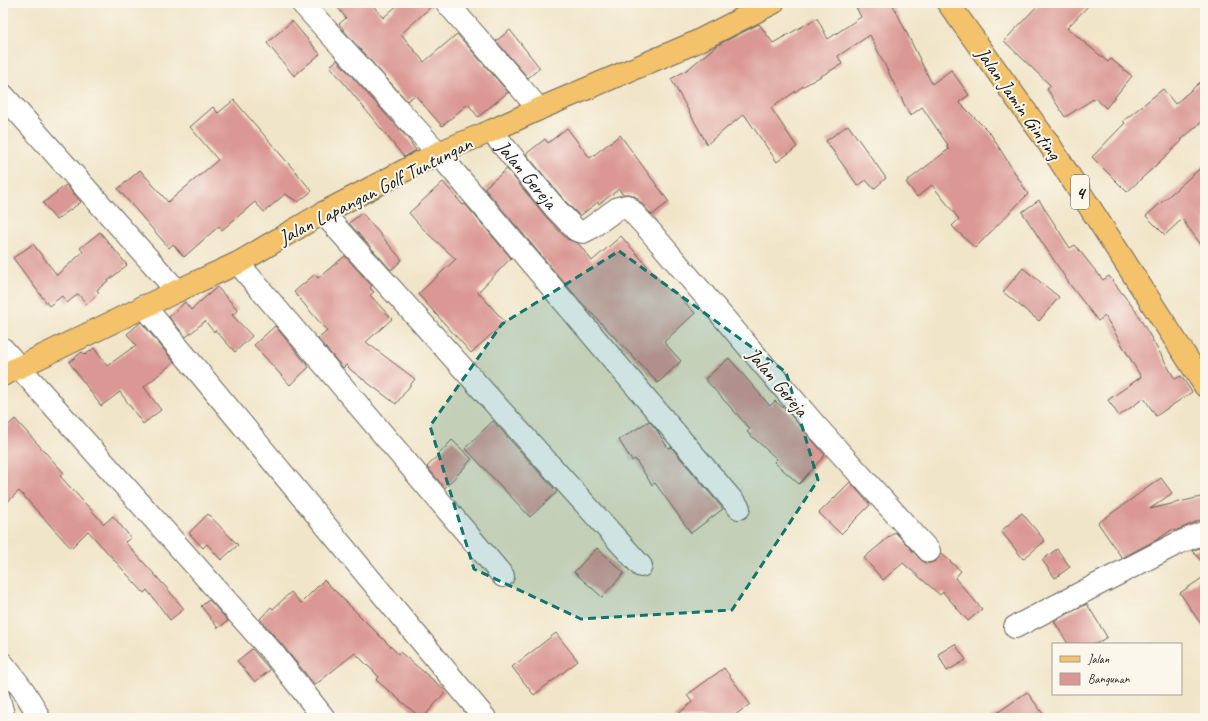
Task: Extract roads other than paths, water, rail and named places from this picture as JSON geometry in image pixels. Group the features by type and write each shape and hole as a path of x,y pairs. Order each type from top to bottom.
{"main road":[{"name":"Jalan Lapangan Golf Tuntungan","path":"11,371 238,262 323,213 438,153 694,43 773,3"},
{"name":"Jalan Jamin Ginting","path":"948,3 1047,141 1202,374"}],"street":[{"path":"302,3 438,153 739,508"},
{"path":"447,3 539,109"},
{"path":"3,95 177,290"},
{"name":"Jalan Gereja","path":"491,131 556,209 576,230 583,232 626,209 649,230 815,425 930,551"},
{"path":"323,213 641,566"},
{"path":"238,262 502,576"},
{"path":"144,306 485,718"},
{"path":"3,349 11,371 274,653 324,718"},
{"path":"1014,627 1176,544 1205,532"},
{"path":"3,664 33,702 39,718"}],"lane":[{"path":"3,694 9,718"}]}
